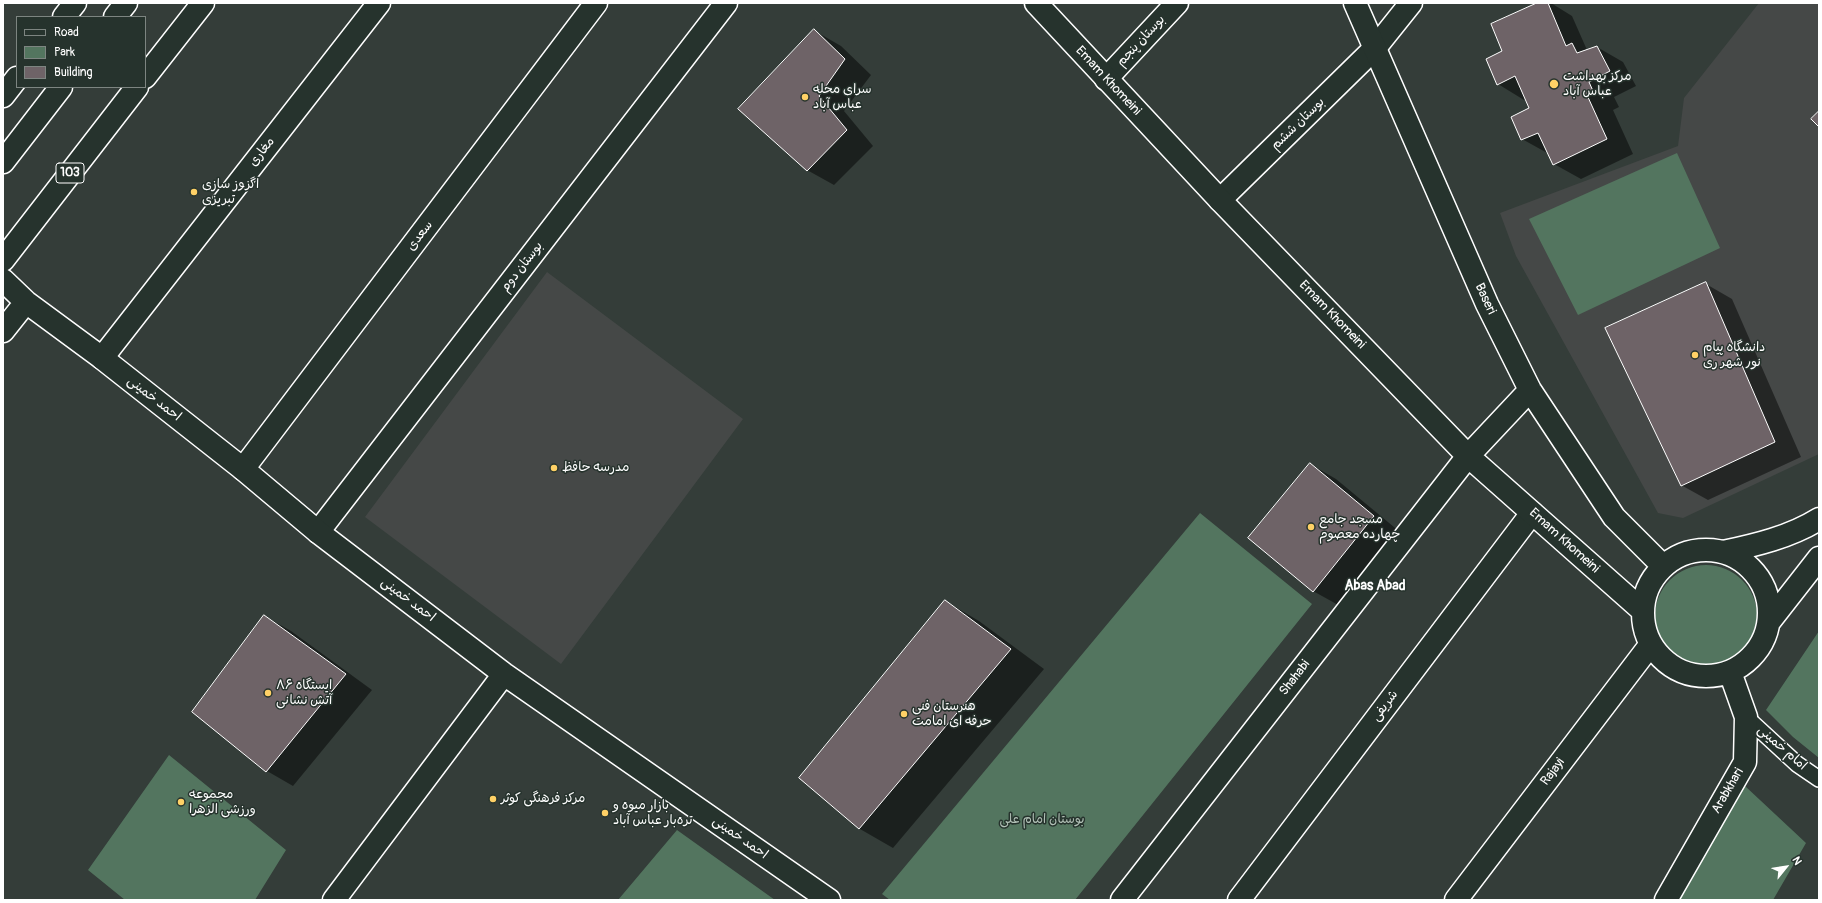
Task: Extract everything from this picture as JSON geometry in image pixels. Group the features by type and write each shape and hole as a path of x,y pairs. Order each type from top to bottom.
{"main road":[{"path":"65,16 74,3"},
{"path":"117,16 126,3"},
{"path":"146,76 202,3"},
{"name":"مغاری","path":"102,358 379,3"},
{"name":"سعدی","path":"243,469 596,3"},
{"name":"بوستان دوم","path":"318,532 726,3"},
{"name":"Emam Khomeini","path":"1036,3 1220,200 1468,456 1643,612"},
{"name":"بوستان پنجم","path":"1106,79 1177,3"},
{"name":"Baseri","path":"1355,3 1487,304 1530,390 1614,517 1663,566"},
{"name":"بوستان ششم","path":"1220,200 1375,48 1411,3"},
{"path":"3,96 16,79"},
{"path":"3,162 60,88"},
{"name":"103","path":"3,260 136,88"},
{"name":"احمد خمینی","path":"3,280 26,302 102,358 243,469 318,532 504,674 829,900"},
{"path":"3,331 26,302"},
{"name":"Shahabi","path":"1122,900 1468,456 1530,390"},
{"name":"شریفی","path":"1239,900 1532,513"},
{"path":"1723,552 1762,543 1808,526 1819,519"},
{"path":"1707,550 1723,552 1740,559 1754,571 1763,586 1769,604 1769,622 1764,638 1756,652 1744,664 1730,672 1713,676 1694,675 1683,671 1662,659 1651,644 1645,628 1643,612 1646,595 1653,580 1663,566 1676,558 1691,552 1707,550"},
{"path":"1769,622 1819,558"},
{"name":"Rajayi","path":"1456,900 1651,644"},
{"name":"Arabkhari","path":"1666,900 1745,762 1746,716 1730,672"},
{"path":"334,900 504,674"}],"lane":[{"name":"امام خمینی","path":"1746,716 1797,764 1819,779"}],"shaded area":[{"name":"دانشگاه پیام نور شهر ری","path":"1759,3 1819,3 1819,454 1683,518 1658,513 1516,256 1500,213 1678,146 1684,98"},
{"name":"مدرسه حافظ","path":"547,272 743,419 561,664 365,517"}],"green space":[{"path":"1677,153 1720,248 1578,315 1529,219"},
{"name":"بوستان امام علی","path":"1200,513 1312,604 1075,900 890,900 882,894"},
{"path":"1706,565 1725,569 1742,580 1753,597 1757,616 1753,635 1742,652 1725,663 1706,667 1687,663 1670,652 1659,635 1655,616 1659,597 1670,580 1687,569"},
{"path":"1819,631 1819,758 1793,737 1766,710"},
{"name":"مجموعه ورزشی الزهرا","path":"169,755 286,850 255,900 125,900 88,870"},
{"path":"1745,786 1806,843 1773,900 1677,900"},
{"path":"677,830 775,900 618,900"}],"building":[{"name":"مرکز ‌بهداشت عباس آباد","path":"1537,3 1548,3 1566,46 1572,43 1577,53 1597,46 1610,71 1589,82 1593,91 1587,95 1607,139 1553,165 1538,133 1521,140 1511,117 1529,108 1515,76 1497,85 1486,59 1502,51 1491,24"},
{"path":"814,29 845,59 819,96 847,130 807,171 738,109"},
{"path":"1819,111 1819,127 1811,119"},
{"path":"1706,282 1775,442 1681,486 1605,328"},
{"name":"مسجد جامع چهارده معصوم","path":"1310,463 1374,516 1313,592 1248,538"},
{"name":"هنرستان فنی حرفه ای امامت","path":"945,600 1011,649 859,829 799,778"},
{"name":"ایستگاه ۸۶ آتش نشانی","path":"264,615 346,674 266,772 192,712"}],"place":[{"name":"مرکز ‌بهداشت عباس آباد","path":"1554,84"},
{"name":"سرای محله عباس آباد","path":"805,97"},
{"name":"اگزوز سازی تبریزی","path":"194,192"},
{"name":"دانشگاه پیام نور شهر ری","path":"1695,355"},
{"name":"مدرسه حافظ","path":"554,468"},
{"name":"مسجد جامع چهارده معصوم","path":"1311,527"},
{"name":"ایستگاه ۸۶ آتش نشانی","path":"268,693"},
{"name":"هنرستان فنی حرفه ای امامت","path":"904,714"},
{"name":"مرکز فرهنگی کوثر","path":"493,799"},
{"name":"مجموعه ورزشی الزهرا","path":"181,802"},
{"name":"بازار میوه و تره‌بار عباس آباد","path":"605,813"}],"district":[{"name":"Abas Abad","path":"1375,586"}]}
